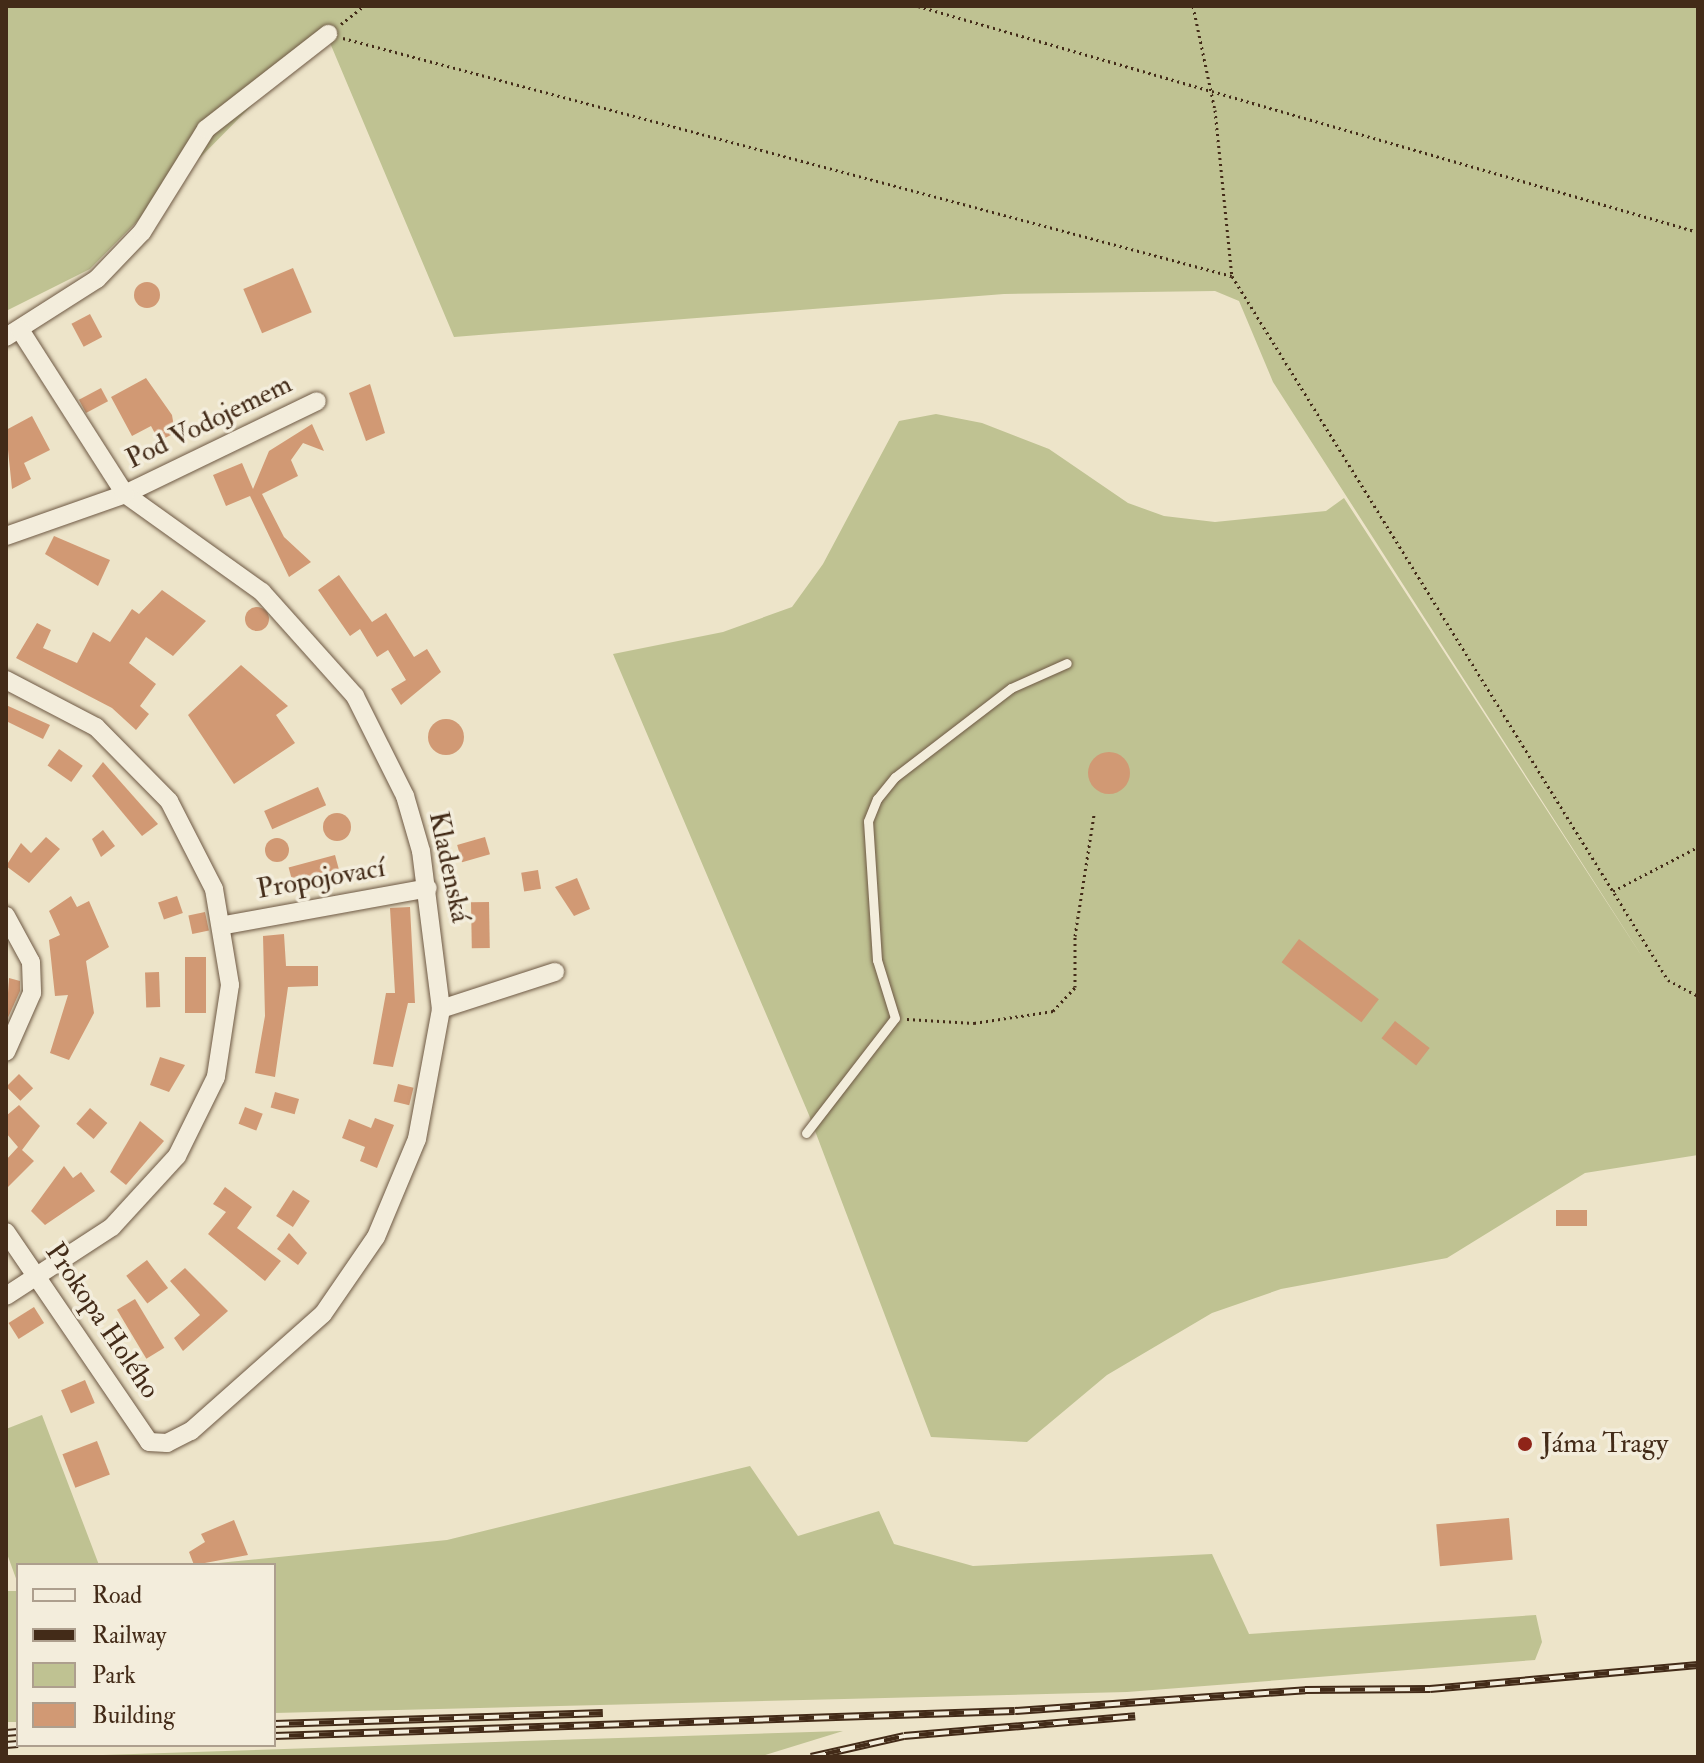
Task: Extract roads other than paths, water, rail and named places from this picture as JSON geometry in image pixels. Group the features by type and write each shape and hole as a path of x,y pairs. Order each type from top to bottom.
{"street":[{"path":"13,334 97,279 142,232 206,129 328,34"},
{"name":"Kladenská","path":"13,334 125,494 262,592 319,649 355,696 405,796 428,888 441,1009 417,1139 360,1264 269,1369 191,1431 167,1443 149,1442"},
{"name":"Pod Vodojemem","path":"6,536 125,494 317,401"},
{"path":"6,680 96,727 148,774 189,832 225,925 230,985 224,1047 193,1129 135,1206 41,1276 6,1296"},
{"name":"Propojovací","path":"225,925 428,888"},
{"path":"6,916 31,962 32,993 6,1052"},
{"path":"441,1009 555,972"},
{"name":"Prokopa Holého","path":"6,1232 41,1276 149,1442"}],"lane":[{"path":"806,1133 895,1018 877,960 868,821 877,799 895,777 1011,688 1067,663"}],"railway":[{"path":"276,1736 1015,1711 1305,1690 1430,1689 1698,1665"},
{"path":"276,1724 603,1713"},
{"path":"811,1757 904,1736 1135,1716"},
{"path":"6,1733 16,1732"},
{"path":"6,1745 16,1744"}],"place":[{"name":"Jáma Tragy","path":"1525,1444"}]}
